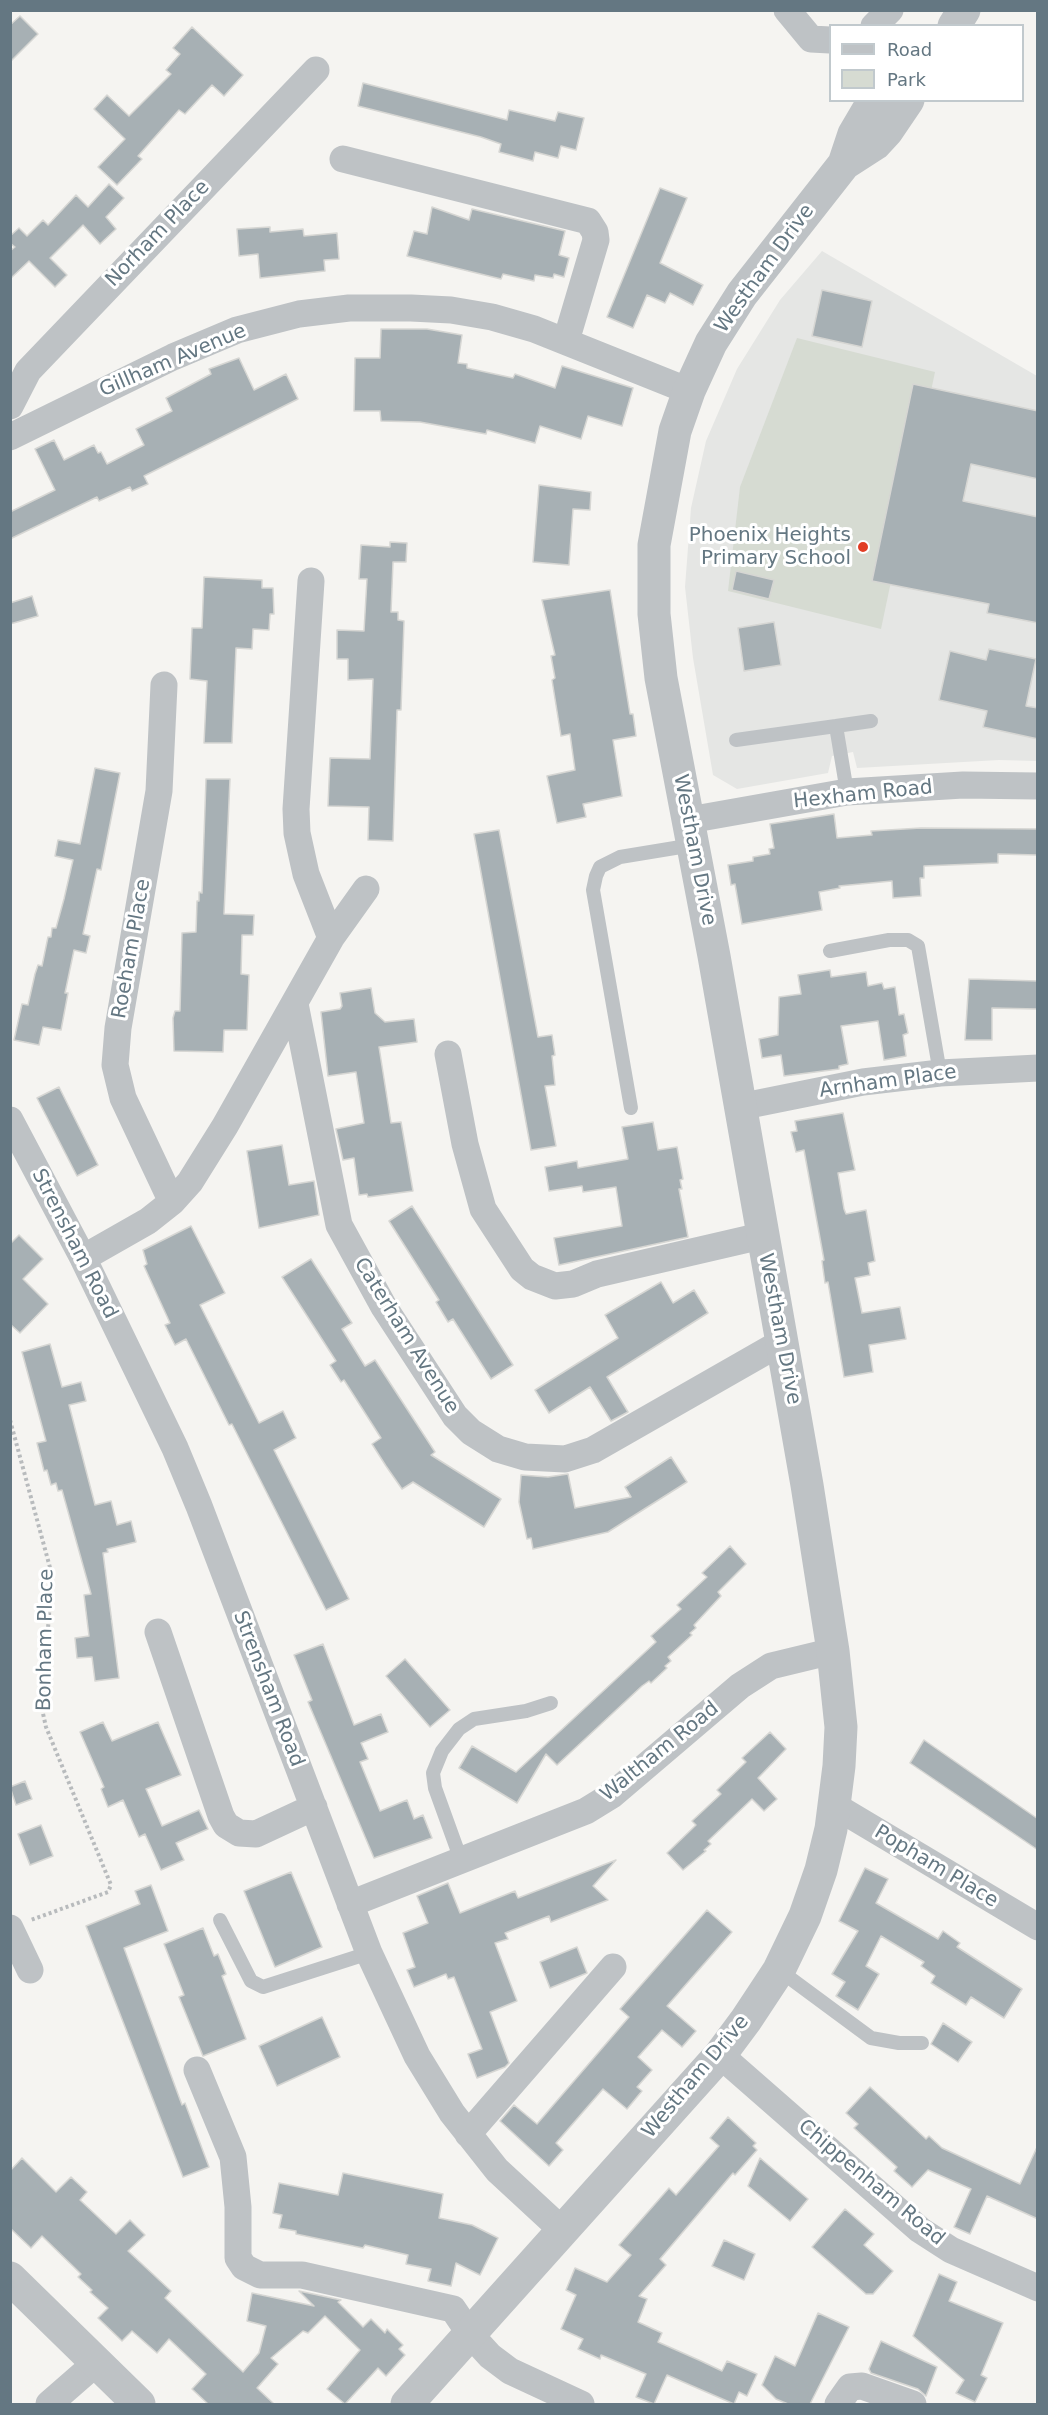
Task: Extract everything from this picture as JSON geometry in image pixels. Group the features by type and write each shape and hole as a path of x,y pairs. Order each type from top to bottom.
{"street":[{"path":"787,10 810,39 829,40"},
{"path":"876,24 890,10"},
{"path":"955,24 964,10"},
{"name":"Norham Place","path":"10,406 28,371 316,70"},
{"name":"Westham Drive","path":"407,2404 720,2055 779,1971 805,1916 821,1870 835,1806 841,1727 833,1651 782,1342 761,1236 691,832 661,678 654,614 654,545 662,491 675,431 689,391 711,343 742,294 844,164 854,134 873,102"},
{"name":"Westham Drive","path":"844,164 867,150 887,131 907,102"},
{"path":"343,159 588,221 595,232 596,240 566,341"},
{"name":"Gillham Avenue","path":"10,437 173,357 237,330 299,314 349,308 452,310 534,329 689,391"},
{"path":"311,581 296,809 297,833 306,874 332,938"},
{"name":"Roeham Place","path":"164,685 159,791 118,1028 115,1065 123,1098 172,1202"},
{"name":"Hexham Road","path":"691,832 847,792 963,785 1038,786"},
{"path":"83,1258 148,1221 172,1202 190,1182 220,1135 332,938 366,889"},
{"name":"Caterham Avenue","path":"295,1004 339,1225 384,1307 455,1416 471,1432 498,1449 525,1456 566,1459 593,1449 782,1342"},
{"path":"448,1054 465,1144 483,1209 522,1269 532,1277 555,1286 573,1284 597,1274 761,1236"},
{"name":"Arnham Place","path":"739,1107 863,1082 940,1073 1038,1068"},
{"name":"Strensham Road","path":"10,1120 83,1258 199,1506 369,1953 417,2056 452,2113 496,2170 563,2231"},
{"path":"158,1632 221,1816 226,1824 239,1833 256,1834 314,1807"},
{"name":"Waltham Road","path":"350,1904 586,1810 612,1795 740,1686 763,1671 797,1658 833,1651"},
{"name":"Popham Place","path":"835,1806 1038,1927"},
{"path":"16,1925 30,1970"},
{"path":"468,2134 613,1967"},
{"name":"Chippenham Road","path":"720,2055 920,2230 951,2250 1038,2288"},
{"path":"197,2070 233,2157 238,2207 238,2258 244,2267 260,2275 302,2275 453,2309 470,2334 490,2356 510,2371 581,2404"},
{"path":"10,2278 139,2404"},
{"path":"49,2404 96,2363"},
{"path":"838,2404 850,2387 862,2386 913,2404"}],"lane":[{"path":"736,740 871,721"},
{"path":"836,726 847,792"},
{"path":"631,1108 593,890 596,876 600,867 620,857 691,832"},
{"path":"830,951 889,940 908,940 918,946 940,1073"},
{"path":"461,1860 435,1788 434,1773 442,1752 459,1729 474,1719 551,1703"},
{"path":"220,1920 251,1981 263,1987 369,1953"},
{"path":"779,1971 871,2038 899,2043 922,2043"}],"path":[{"name":"Bonham Place","path":"10,1420 52,1575 42,1709 46,1727 111,1885 108,1892 54,1914 16,1925"}],"shaded area":[{"name":"Phoenix Heights Primary School","path":"822,251 1037,376 1037,761 999,760 857,768 853,752 832,756 828,773 737,789 713,775 693,658 685,587 691,508 706,441 737,369 780,300"}],"green space":[{"path":"797,338 935,372 881,629 728,591 740,487"}],"building":[{"path":"20,16 38,34 10,62 10,25"},
{"path":"192,27 243,75 224,96 212,85 185,114 179,110 138,156 142,159 117,185 98,167 125,139 94,109 107,95 129,116 171,74 166,70 180,54 173,48"},
{"path":"363,83 507,120 509,110 555,121 558,112 584,118 576,150 561,146 558,158 535,152 533,161 499,152 501,144 481,137 358,106"},
{"path":"109,184 124,198 106,217 116,229 100,244 83,225 50,258 67,275 55,287 29,261 10,279 10,251 15,247 10,243 10,236 19,228 27,236 43,220 48,225 76,195 88,207"},
{"path":"660,188 687,198 660,263 703,285 693,305 670,293 665,303 647,295 633,328 607,317"},
{"path":"432,207 469,220 472,209 565,231 559,255 569,258 564,277 554,274 553,278 535,275 534,281 503,274 501,279 407,256 414,231 427,234"},
{"path":"270,227 270,232 303,229 304,236 337,233 339,259 324,260 325,271 260,278 258,254 239,256 237,229"},
{"path":"822,290 872,301 862,347 812,336"},
{"path":"381,329 427,329 462,335 458,363 467,364 467,368 513,378 515,374 555,388 562,366 633,388 622,426 588,416 581,439 540,426 535,443 487,430 486,434 420,422 381,421 380,411 354,411 355,358 380,358"},
{"path":"239,358 254,390 286,374 298,399 144,476 148,484 132,491 130,487 99,501 97,497 10,539 10,512 55,490 35,449 54,440 64,460 94,445 98,453 101,452 107,464 144,445 136,429 172,411 166,398 211,374 209,369"},
{"path":"913,384 1038,411 1038,479 971,464 963,501 1038,517 1038,623 987,613 989,604 872,581"},
{"path":"539,485 591,492 590,510 573,509 569,565 533,562"},
{"path":"390,542 407,543 406,562 393,562 391,612 398,612 398,620 404,621 401,710 397,710 393,841 368,840 369,807 328,806 330,758 370,759 373,679 348,680 348,659 337,659 337,630 364,631 367,579 359,579 361,545 390,547"},
{"path":"736,571 774,580 769,599 732,590"},
{"path":"204,577 262,580 262,588 273,588 274,614 270,614 269,630 253,629 252,649 236,648 232,743 204,743 207,681 190,679 192,628 202,628"},
{"path":"610,590 630,714 633,714 636,736 613,740 622,796 583,804 586,817 557,823 547,776 575,770 570,734 561,736 552,680 555,678 551,656 555,655 542,600"},
{"path":"32,596 38,616 10,624 10,603"},
{"path":"774,622 781,665 744,671 738,628"},
{"path":"989,649 1036,659 1026,706 1038,708 1038,739 983,727 987,711 939,700 950,651 986,660"},
{"path":"95,768 120,773 101,870 97,869 83,934 90,936 86,953 74,950 65,993 68,993 61,1030 43,1027 39,1045 14,1040 22,1004 28,1005 38,965 42,966 48,937 51,937 52,928 56,928 73,860 55,856 58,840 80,844"},
{"path":"206,779 230,779 224,914 254,915 253,935 242,935 241,974 249,975 247,1030 224,1030 223,1052 174,1051 173,1018 175,1011 180,1011 182,933 196,932 197,901 199,901 199,892 202,893"},
{"path":"834,814 837,838 872,835 871,831 921,828 1038,829 1038,855 998,854 998,863 924,866 924,878 920,878 921,896 893,898 892,881 839,886 840,888 819,892 822,910 742,924 735,884 731,885 728,865 753,861 753,857 770,854 769,849 774,848 770,824"},
{"path":"499,830 538,1037 552,1035 555,1055 552,1056 555,1085 545,1086 556,1146 531,1150 474,834"},
{"path":"830,970 831,977 866,972 868,986 882,983 884,989 895,987 899,1015 904,1014 908,1033 903,1035 906,1056 884,1060 878,1021 841,1026 848,1064 839,1066 839,1069 784,1076 781,1055 762,1058 759,1039 778,1035 779,997 801,994 798,975"},
{"path":"969,979 1038,981 1038,1009 992,1008 992,1040 965,1040"},
{"path":"371,988 375,1013 385,1022 414,1019 417,1042 379,1047 391,1123 401,1122 413,1191 368,1197 367,1194 359,1195 354,1158 343,1160 336,1129 364,1123 356,1072 328,1076 321,1012 340,1009 342,1006 340,993"},
{"path":"59,1087 98,1165 77,1176 37,1098"},
{"path":"843,1113 855,1170 838,1173 844,1209 846,1214 866,1210 875,1261 868,1263 870,1275 855,1278 862,1313 900,1307 906,1339 869,1345 873,1372 844,1377 828,1282 825,1283 822,1261 824,1260 804,1150 796,1152 791,1132 797,1131 795,1121"},
{"path":"653,1122 658,1150 677,1147 683,1179 680,1180 682,1189 679,1189 688,1237 559,1265 554,1238 622,1226 616,1187 583,1192 582,1186 549,1191 545,1167 577,1161 578,1168 628,1159 622,1127"},
{"path":"282,1145 289,1185 314,1181 319,1215 259,1228 247,1151"},
{"path":"412,1206 513,1365 491,1379 453,1319 448,1322 436,1302 439,1300 389,1221"},
{"path":"191,1226 225,1293 200,1305 259,1423 283,1411 296,1438 274,1450 349,1599 326,1610 232,1424 229,1425 186,1339 175,1345 165,1325 170,1323 144,1266 147,1264 143,1250"},
{"path":"19,1235 43,1259 23,1279 48,1304 20,1333 10,1324 10,1244"},
{"path":"311,1259 352,1323 342,1329 365,1366 375,1360 435,1452 431,1455 501,1499 484,1527 413,1482 402,1489 386,1466 372,1444 381,1438 344,1380 341,1382 330,1365 336,1361 282,1277"},
{"path":"661,1282 673,1303 694,1290 708,1313 607,1377 628,1412 611,1421 590,1387 549,1413 535,1390 618,1338 605,1315"},
{"path":"50,1344 62,1387 81,1382 86,1401 69,1405 95,1505 111,1501 117,1525 131,1521 136,1542 107,1549 108,1552 103,1553 119,1678 95,1681 92,1657 77,1658 75,1638 89,1636 84,1595 91,1594 62,1490 58,1491 56,1483 51,1485 47,1470 44,1471 37,1443 46,1441 22,1352"},
{"path":"671,1457 687,1482 608,1532 533,1549 531,1538 527,1539 519,1502 521,1475 548,1477 568,1474 575,1508 631,1497 625,1487"},
{"path":"730,1546 746,1564 718,1592 721,1596 694,1625 696,1628 690,1633 692,1635 668,1657 671,1661 665,1666 667,1668 651,1683 649,1681 642,1686 557,1765 546,1754 517,1803 459,1768 472,1746 516,1772 656,1642 651,1636 681,1609 677,1605 707,1577 702,1573"},
{"path":"323,1644 354,1725 381,1714 388,1732 361,1743 368,1759 360,1762 380,1811 407,1800 414,1819 423,1815 432,1838 374,1858 308,1702 312,1700 294,1655"},
{"path":"405,1659 450,1710 430,1727 386,1676"},
{"path":"103,1722 112,1741 158,1722 181,1775 146,1789 162,1826 199,1810 208,1829 176,1843 184,1860 161,1870 145,1834 139,1837 123,1800 108,1807 101,1789 104,1787 80,1732"},
{"path":"770,1732 786,1749 758,1778 777,1799 764,1811 752,1799 708,1841 711,1844 704,1850 706,1851 683,1870 667,1853 696,1825 692,1821 721,1794 717,1790 746,1762 742,1758"},
{"path":"924,1740 1038,1819 1038,1850 910,1763"},
{"path":"25,1781 32,1799 16,1805 10,1787"},
{"path":"41,1825 53,1856 30,1865 18,1834"},
{"path":"616,1860 593,1886 608,1900 551,1922 549,1916 505,1933 508,1939 495,1943 517,2001 490,2012 509,2063 505,2067 477,2078 468,2054 482,2049 454,1977 448,1979 446,1974 414,1987 407,1970 415,1967 403,1933 428,1923 417,1896 448,1883 460,1913 515,1891 518,1898"},
{"path":"865,1868 888,1879 876,1903 938,1939 943,1931 960,1943 957,1947 1022,1989 1004,2018 971,1997 966,2005 931,1983 935,1976 921,1966 924,1962 881,1936 866,1966 879,1974 858,2010 836,1996 845,1982 832,1974 858,1931 839,1921"},
{"path":"291,1872 322,1947 275,1967 244,1891"},
{"path":"151,1885 168,1931 124,1948 182,2105 185,2103 209,2167 183,2177 86,1926 140,1904 135,1891"},
{"path":"707,1910 732,1932 667,2006 696,2031 682,2047 662,2030 638,2057 652,2070 637,2087 642,2091 627,2109 603,2089 556,2143 563,2150 549,2166 500,2121 514,2105 537,2124 629,2017 620,2009"},
{"path":"203,1928 214,1956 218,1954 226,1974 222,1976 246,2039 203,2056 179,1997 184,1995 164,1944"},
{"path":"577,1947 587,1973 550,1988 540,1962"},
{"path":"322,2017 340,2057 277,2086 259,2046"},
{"path":"943,2023 972,2042 958,2062 931,2044"},
{"path":"870,2087 926,2139 929,2136 942,2148 1020,2184 1038,2145 1038,2219 987,2196 970,2234 954,2227 971,2189 928,2170 912,2187 894,2171 897,2167 854,2128 858,2124 846,2113"},
{"path":"728,2117 756,2143 753,2146 757,2150 735,2175 733,2173 660,2259 666,2265 639,2296 647,2299 638,2322 662,2333 658,2342 722,2371 727,2361 757,2374 747,2396 739,2392 734,2404 667,2375 654,2404 636,2397 646,2374 601,2355 600,2359 578,2349 583,2339 561,2329 576,2295 566,2290 575,2268 607,2282 631,2255 619,2245 669,2188 676,2195 719,2146 710,2138"},
{"path":"22,2158 56,2192 71,2177 87,2192 80,2200 116,2234 130,2220 145,2235 128,2251 171,2291 165,2298 243,2372 259,2353 266,2326 247,2321 252,2293 314,2306 299,2291 341,2300 338,2302 363,2327 371,2319 385,2333 387,2329 403,2345 399,2349 405,2355 386,2376 378,2368 345,2404 327,2389 360,2350 325,2316 308,2333 303,2331 271,2358 278,2364 257,2388 274,2404 208,2404 192,2389 206,2374 169,2339 157,2353 132,2331 122,2341 98,2318 108,2308 90,2292 92,2290 78,2277 81,2274 42,2236 31,2248 10,2228 10,2171"},
{"path":"760,2158 808,2199 790,2221 748,2186"},
{"path":"343,2173 443,2194 439,2218 472,2225 498,2238 480,2275 456,2263 451,2286 428,2281 431,2269 406,2264 408,2255 365,2245 363,2248 296,2234 296,2231 279,2228 282,2215 273,2213 279,2183 338,2195"},
{"path":"845,2209 874,2234 864,2245 893,2271 873,2294 866,2294 812,2247"},
{"path":"724,2240 755,2254 744,2280 712,2266"},
{"path":"939,2274 957,2282 949,2301 1003,2323 981,2375 987,2378 975,2402 956,2393 964,2380 913,2336"},
{"path":"818,2313 849,2327 810,2404 788,2404 776,2399 762,2385 775,2356 795,2366"},
{"path":"881,2341 937,2367 926,2396 918,2389 871,2373 869,2369"}],"place":[{"name":"Phoenix Heights Primary School","path":"863,547"}]}
